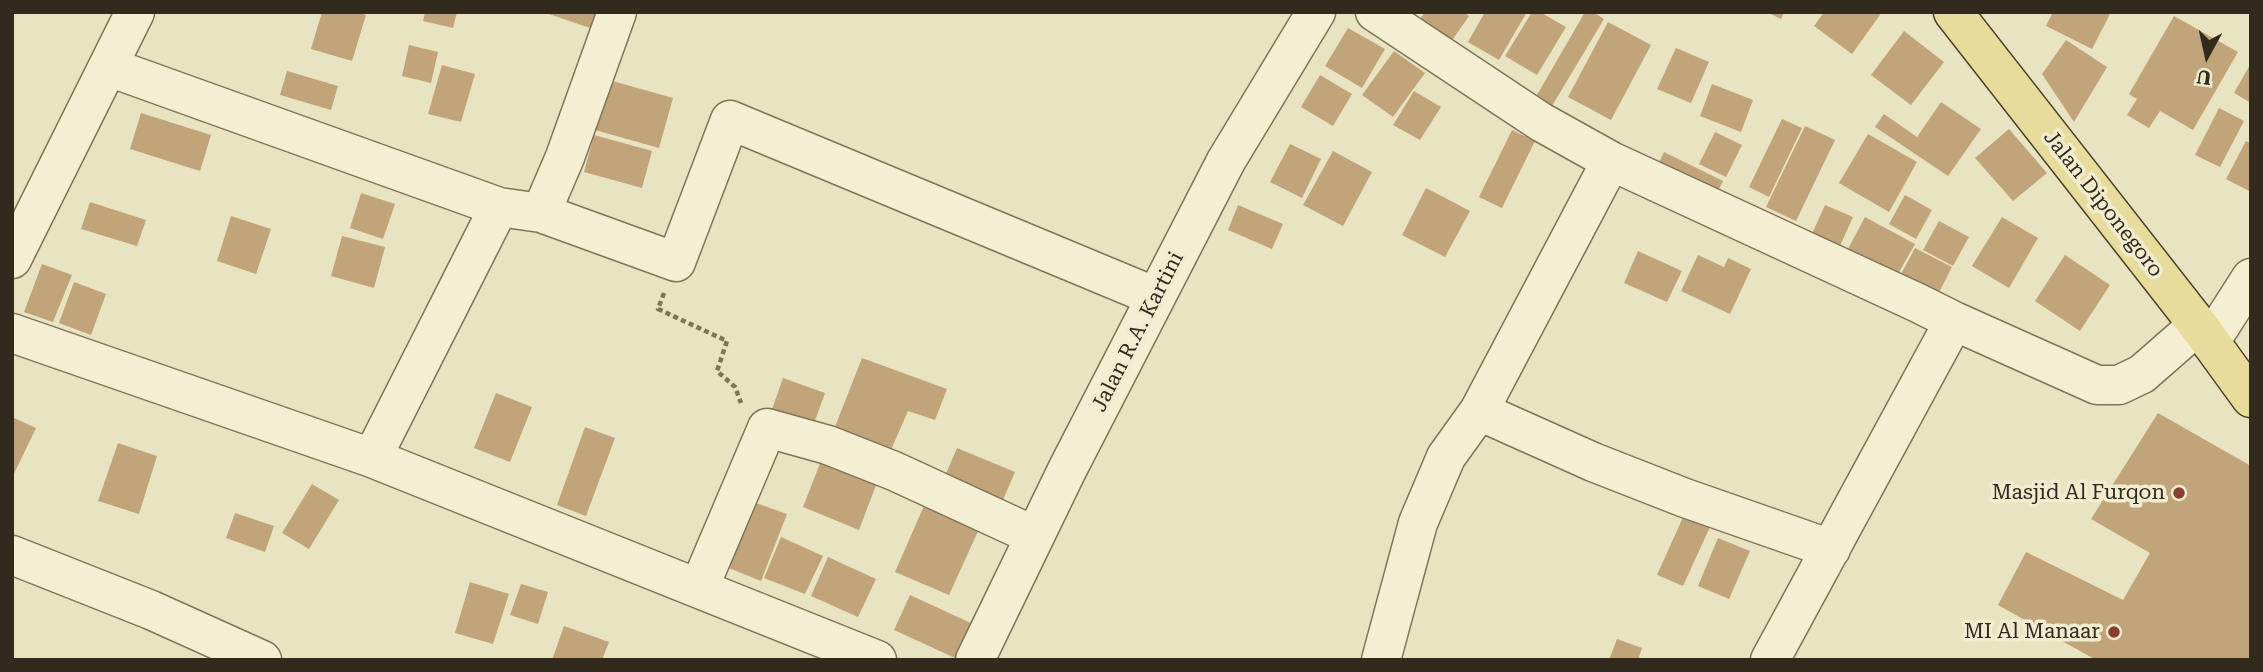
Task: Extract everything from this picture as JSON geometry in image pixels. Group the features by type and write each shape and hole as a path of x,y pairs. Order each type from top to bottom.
{"main road":[{"name":"Jalan Diponegoro","path":"1953,12 2251,398"}],"street":[{"path":"12,258 135,12"},
{"path":"541,213 565,157 617,12"},
{"name":"Jalan R.A. Kartini","path":"975,660 1035,536 1226,161 1316,12"},
{"path":"1375,12 1541,122 1611,161 2097,385 2119,385 2142,374 2204,334 2251,278"},
{"path":"109,67 499,207 541,213 676,262 730,120 1156,297"},
{"path":"1381,660 1418,523 1446,457 1479,411 1611,161"},
{"path":"372,458 499,207"},
{"path":"1770,660 1954,321"},
{"path":"12,333 372,458 877,660"},
{"path":"1479,411 1593,462 1830,549"},
{"path":"699,589 767,428 828,445 883,467 1035,536"},
{"path":"12,555 151,610 262,660"}],"path":[{"path":"676,262 658,309 727,341 717,371 735,387 743,407 767,428"}],"building":[{"path":"322,12 356,12 366,15 352,61 311,49"},
{"path":"425,12 457,12 453,28 423,21"},
{"path":"543,12 605,12 599,31"},
{"path":"1425,12 1464,12 1469,16 1442,55 1410,34"},
{"path":"1485,12 1527,12 1499,60 1468,42"},
{"path":"1532,12 1540,12 1566,27 1537,75 1505,56"},
{"path":"1585,12 1593,12 1604,19 1546,116 1530,107"},
{"path":"1767,12 1784,12 1781,19"},
{"path":"1824,12 1882,12 1852,54 1814,26"},
{"path":"2053,12 2111,12 2092,49 2046,26"},
{"path":"2174,16 2238,52 2193,130 2160,111 2149,128 2127,115 2137,99 2129,94"},
{"path":"1608,22 1651,45 1611,120 1568,97"},
{"path":"1348,28 1385,49 1362,88 1325,66"},
{"path":"1904,31 1944,62 1911,105 1871,75"},
{"path":"2066,40 2107,67 2074,122 2042,74"},
{"path":"409,45 438,52 431,83 402,76"},
{"path":"1676,48 1709,62 1691,103 1657,89"},
{"path":"1394,51 1425,73 1393,117 1362,95"},
{"path":"2251,63 2251,103 2234,93"},
{"path":"442,65 475,74 461,122 428,114"},
{"path":"287,71 338,86 331,110 280,95"},
{"path":"1320,75 1352,94 1333,126 1301,107"},
{"path":"609,80 673,98 659,148 595,130"},
{"path":"1712,84 1753,100 1741,132 1700,116"},
{"path":"1414,91 1441,107 1420,140 1393,125"},
{"path":"1941,102 1981,129 1948,176 1875,127 1884,114 1917,137"},
{"path":"2219,108 2244,121 2220,167 2195,155"},
{"path":"141,113 211,135 200,171 130,149"},
{"path":"1782,119 1802,128 1769,197 1749,187"},
{"path":"1805,126 1835,140 1796,221 1766,207"},
{"path":"2009,129 2047,173 2013,201 1975,158"},
{"path":"1512,130 1535,141 1502,208 1479,197"},
{"path":"1715,132 1742,145 1726,177 1699,164"},
{"path":"1868,134 1917,162 1889,212 1839,183"},
{"path":"594,135 652,151 642,188 584,172"},
{"path":"2246,141 2251,143 2251,192 2226,179"},
{"path":"1290,144 1321,159 1302,198 1270,182"},
{"path":"1333,151 1372,172 1343,226 1303,205"},
{"path":"1664,152 1723,181 1711,205 1652,176"},
{"path":"1426,188 1470,211 1445,257 1402,235"},
{"path":"361,193 395,204 383,239 350,228"},
{"path":"1905,195 1932,210 1916,239 1889,224"},
{"path":"90,202 146,220 137,246 81,229"},
{"path":"1238,205 1283,224 1272,249 1228,230"},
{"path":"1825,205 1853,217 1835,257 1807,245"},
{"path":"231,216 271,229 256,274 217,261"},
{"path":"1865,217 1915,244 1890,288 1841,262"},
{"path":"2002,217 2038,238 2009,288 1972,266"},
{"path":"1939,221 1969,237 1953,266 1923,250"},
{"path":"342,236 385,247 374,288 331,276"},
{"path":"1915,248 1952,267 1931,308 1893,289"},
{"path":"1638,251 1682,271 1667,302 1624,283"},
{"path":"1698,255 1724,267 1728,258 1751,269 1730,314 1681,291"},
{"path":"2065,255 2110,285 2080,331 2035,301"},
{"path":"42,264 72,275 53,322 24,312"},
{"path":"74,282 106,294 91,335 59,323"},
{"path":"862,358 947,389 935,420 908,411 887,459 831,437"},
{"path":"783,378 825,393 812,429 770,415"},
{"path":"496,393 532,407 510,462 474,448"},
{"path":"2158,413 2251,466 2251,660 2096,660 1998,605 2026,552 2123,600 2150,553 2091,519"},
{"path":"12,417 36,428 12,478"},
{"path":"585,427 615,438 586,516 557,505"},
{"path":"118,443 157,456 139,514 98,501"},
{"path":"826,448 881,472 859,530 803,507"},
{"path":"957,448 1015,472 1003,500 945,476"},
{"path":"312,484 339,500 309,549 282,533"},
{"path":"742,498 787,514 761,581 714,562"},
{"path":"927,499 980,527 949,595 895,572"},
{"path":"235,513 274,526 265,552 226,538"},
{"path":"1684,515 1710,527 1683,586 1657,575"},
{"path":"781,537 823,556 805,594 764,578"},
{"path":"1718,538 1750,551 1729,599 1698,586"},
{"path":"828,557 876,579 858,617 811,596"},
{"path":"470,582 509,594 493,644 455,633"},
{"path":"521,584 548,592 538,624 510,615"},
{"path":"910,595 973,624 955,658 894,630"},
{"path":"564,626 609,642 602,660 552,660"},
{"path":"1617,639 1642,648 1638,660 1609,660"}],"place":[{"name":"Masjid Al Furqon","path":"2179,493"},
{"name":"MI Al Manaar","path":"2114,632"}]}
